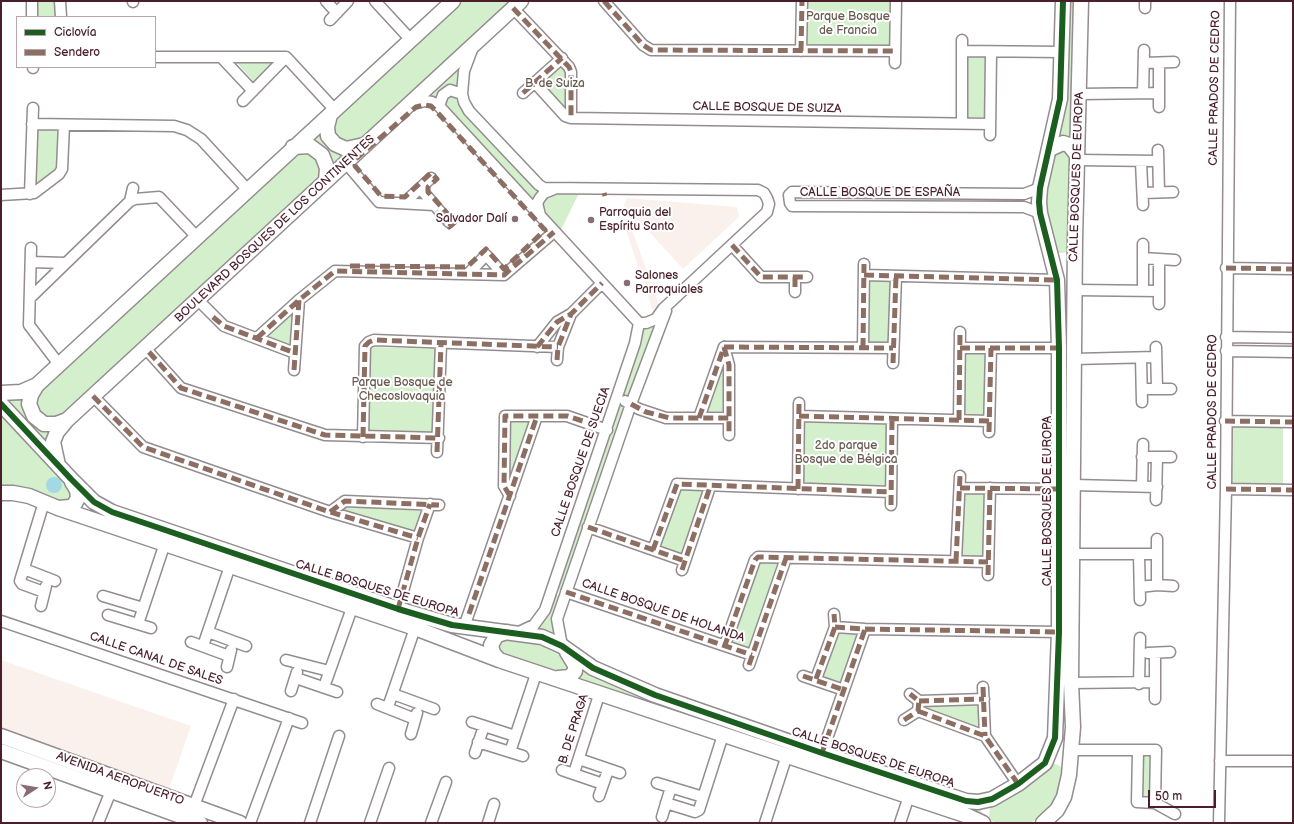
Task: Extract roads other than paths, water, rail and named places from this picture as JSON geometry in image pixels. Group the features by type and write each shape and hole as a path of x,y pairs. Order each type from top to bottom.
{"street":[{"path":"32,1 32,16"},
{"path":"60,1 61,16"},
{"path":"326,1 334,16 348,1"},
{"path":"375,1 411,40"},
{"path":"67,420 56,424 44,424 34,416 29,404 31,395 37,385 58,363 453,1"},
{"path":"604,1 643,45 652,50 895,51"},
{"path":"801,50 802,1"},
{"path":"895,63 896,1"},
{"name":"CALLE BOSQUES DE EUROPA","path":"1,404 71,480 94,502 112,512 398,609 452,625 542,637 564,648 593,668 627,684 822,753 966,801 978,802 992,799 1018,784 1045,763 1055,738 1059,632 1059,348 1057,280 1040,212 1040,188 1050,149 1060,99 1063,52 1063,1"},
{"name":"CALLE BOSQUES DE EUROPA","path":"1046,822 1057,810 1064,797 1069,775 1073,727 1071,683 1075,240 1080,94 1081,1"},
{"name":"CALLE PRADOS DE CEDRO","path":"1219,823 1226,489 1226,268 1230,1"},
{"path":"517,4 562,58 570,70 571,118 565,116 535,84"},
{"name":"BOULEVARD BOSQUES DE LOS CONTINENTES","path":"61,469 57,462 53,442 57,432 67,420 517,4"},
{"path":"962,40 962,123"},
{"path":"408,105 425,101 432,102 439,106 638,323 646,323 656,319 663,310 767,212 769,204 767,198 764,193 758,190 544,188 539,185 469,111 464,102 462,94 464,71 474,45"},
{"path":"1143,93 1144,50"},
{"path":"962,51 992,53 1063,52"},
{"path":"990,135 992,53"},
{"path":"156,57 286,58"},
{"path":"222,58 253,91"},
{"path":"286,58 332,113"},
{"path":"244,101 286,58"},
{"path":"523,93 535,84 562,58"},
{"path":"1144,63 1174,62"},
{"path":"1159,63 1159,107"},
{"path":"439,106 443,95 450,90 462,94"},
{"path":"1080,94 1158,93"},
{"path":"30,194 33,108"},
{"path":"332,113 327,127 328,136 335,144 346,149 367,144"},
{"name":"CALLE BOSQUE DE SUIZA","path":"571,118 990,124"},
{"path":"32,124 174,126 187,130 201,138 247,189"},
{"path":"1,195 30,194 39,191 61,171 64,125"},
{"path":"1050,149 1063,143 1069,145 1077,158 1141,162 1158,156 1159,192"},
{"path":"293,147 310,146 322,155 327,168 326,182"},
{"path":"1141,162 1143,205"},
{"path":"346,163 379,202 434,205"},
{"path":"404,203 431,178"},
{"path":"30,298 130,201 134,188"},
{"path":"420,188 449,222"},
{"name":"CALLE BOSQUE DE ESPAÑA","path":"1040,188 1024,194 792,192 789,194 791,206 1024,207 1040,212"},
{"path":"541,218 537,203 544,193 554,189"},
{"path":"1143,194 1173,192"},
{"path":"130,201 141,198 159,197 196,236"},
{"path":"257,338 299,300 335,271 504,275 554,232"},
{"path":"1048,247 1055,256 1065,258 1072,252 1075,240"},
{"path":"1143,244 1143,291"},
{"path":"732,245 760,276 807,277"},
{"path":"32,248 30,326 58,363"},
{"path":"469,273 486,255 504,275"},
{"path":"1143,258 1175,260"},
{"path":"1159,259 1159,304"},
{"path":"31,262 65,264"},
{"path":"863,348 864,264"},
{"path":"1226,268 1293,269"},
{"path":"864,275 1057,280"},
{"path":"893,363 892,348 896,276"},
{"path":"794,277 795,292"},
{"path":"537,347 557,322 571,314 602,284"},
{"path":"1075,290 1159,291"},
{"path":"198,300 224,326 295,353"},
{"path":"294,370 299,300"},
{"path":"558,678 570,677 575,671 575,665 564,648 557,619 631,404 669,305"},
{"path":"557,360 558,347 571,314"},
{"name":"CALLE BOSQUE DE SUECIA","path":"512,632 534,625 545,610 607,430 635,343 638,323"},
{"path":"959,420 960,332"},
{"path":"1226,337 1293,338"},
{"path":"363,437 365,346 374,340 441,344 558,347"},
{"path":"437,452 439,438 441,344"},
{"path":"724,347 892,348"},
{"path":"724,347 729,365 729,436"},
{"path":"699,418 724,347"},
{"path":"145,348 181,388 325,435 439,438"},
{"path":"960,348 1059,348"},
{"path":"989,432 991,348"},
{"path":"1226,351 1293,352"},
{"path":"1074,359 1141,358 1156,352 1157,389"},
{"path":"1141,358 1142,402"},
{"path":"1,393 21,392 37,385"},
{"path":"1142,389 1171,389"},
{"path":"93,396 143,447 330,512 418,538"},
{"path":"617,397 646,412 666,418 730,418"},
{"path":"798,489 799,403"},
{"path":"510,496 504,486 505,416 567,416 607,430"},
{"path":"464,627 537,416"},
{"path":"799,416 989,421"},
{"path":"891,505 892,419"},
{"path":"1225,421 1293,422"},
{"path":"1142,486 1143,444"},
{"path":"1142,457 1171,457"},
{"path":"1156,500 1157,457"},
{"path":"956,561 960,476"},
{"path":"58,508 70,508 74,505 78,498 77,490 71,480"},
{"path":"653,550 677,484 710,487 891,492"},
{"path":"1073,485 1157,487"},
{"path":"588,527 653,550 683,566 710,487"},
{"path":"960,488 1058,489"},
{"path":"988,575 990,488"},
{"path":"1226,489 1293,490"},
{"name":"CALLE BOSQUES DE EUROPA","path":"1,493 13,493 29,496 58,508 415,628 500,660 537,671 723,735 909,796 976,822"},
{"path":"330,512 345,501 435,505 418,538 398,609"},
{"path":"44,502 20,583 44,592"},
{"path":"1156,539 1157,585"},
{"path":"138,624 165,543"},
{"path":"1072,554 1157,554"},
{"path":"1139,554 1140,600"},
{"path":"725,645 756,558 988,562"},
{"name":"CALLE BOSQUE DE HOLANDA","path":"749,666 786,558"},
{"path":"203,646 230,566"},
{"path":"24,570 52,579 44,592 41,606"},
{"path":"1140,587 1157,585 1173,586"},
{"name":"CALLE BOSQUE DE HOLANDA","path":"566,592 752,655"},
{"path":"143,608 108,597 107,619 138,624 151,628"},
{"path":"324,687 352,608"},
{"path":"816,679 835,626 834,614"},
{"name":"CALLE CANAL DE SALES","path":"1,621 302,723"},
{"path":"835,626 866,629 1059,632"},
{"path":"388,707 415,628"},
{"path":"822,753 866,629"},
{"path":"208,632 246,646"},
{"path":"500,660 493,653 491,645 497,635 512,632"},
{"path":"1139,684 1140,638"},
{"path":"191,642 229,656"},
{"path":"227,667 233,642"},
{"path":"1140,653 1170,652"},
{"path":"1155,653 1155,699"},
{"path":"286,660 329,671"},
{"path":"291,691 300,664"},
{"path":"510,752 537,671"},
{"path":"803,676 816,679 844,690"},
{"path":"296,678 336,692"},
{"path":"1071,683 1139,684 1155,682"},
{"path":"983,687 985,736"},
{"name":"B. DE PRAGA","path":"574,773 600,692"},
{"path":"393,694 419,705 434,709"},
{"path":"910,694 919,706 985,736 1018,784"},
{"path":"194,806 234,699"},
{"path":"904,720 919,706 984,699"},
{"path":"377,704 388,707 415,719"},
{"path":"411,734 419,705"},
{"path":"250,823 289,718"},
{"path":"472,722 516,736"},
{"path":"475,753 484,726"},
{"path":"666,803 698,811 723,735"},
{"name":"AVENIDA AEROPUERTO","path":"1,736 240,823"},
{"path":"310,823 339,736"},
{"path":"478,742 523,756"},
{"path":"1071,750 1155,749 1157,751 1155,803"},
{"path":"1138,750 1137,802 1155,803 1175,814"},
{"name":"AVENIDA AEROPUERTO","path":"1,751 200,823"},
{"path":"768,822 787,755"},
{"path":"579,759 620,773"},
{"path":"1045,763 1052,760 1063,761 1067,766 1069,775"},
{"path":"1220,761 1293,761"},
{"path":"370,823 389,768"},
{"path":"562,770 603,784"},
{"path":"599,796 608,770"},
{"path":"430,823 446,782"},
{"path":"657,783 703,797"},
{"path":"662,817 671,787"},
{"path":"98,823 111,791"},
{"path":"900,823 909,796"},
{"path":"988,823 984,813 985,808 992,799"},
{"path":"488,823 494,804"}],"water":[{"path":"54,477 61,482 62,485 57,492 54,493 47,488 46,485 51,478"}],"place":[{"name":"Salvador Dalí","path":"515,219"},
{"name":"Parroquia del Espíritu Santo","path":"591,220"},
{"name":"Salones Parroquiales","path":"627,283"}],"park label":[{"name":"Parque Bosque de Francia","path":"848,24"},
{"name":"B. de Suiza","path":"555,84"},
{"name":"Parque Bosque de Checoslovaquia","path":"402,390"},
{"name":"2do parque Bosque de Bélgica","path":"846,453"}]}
